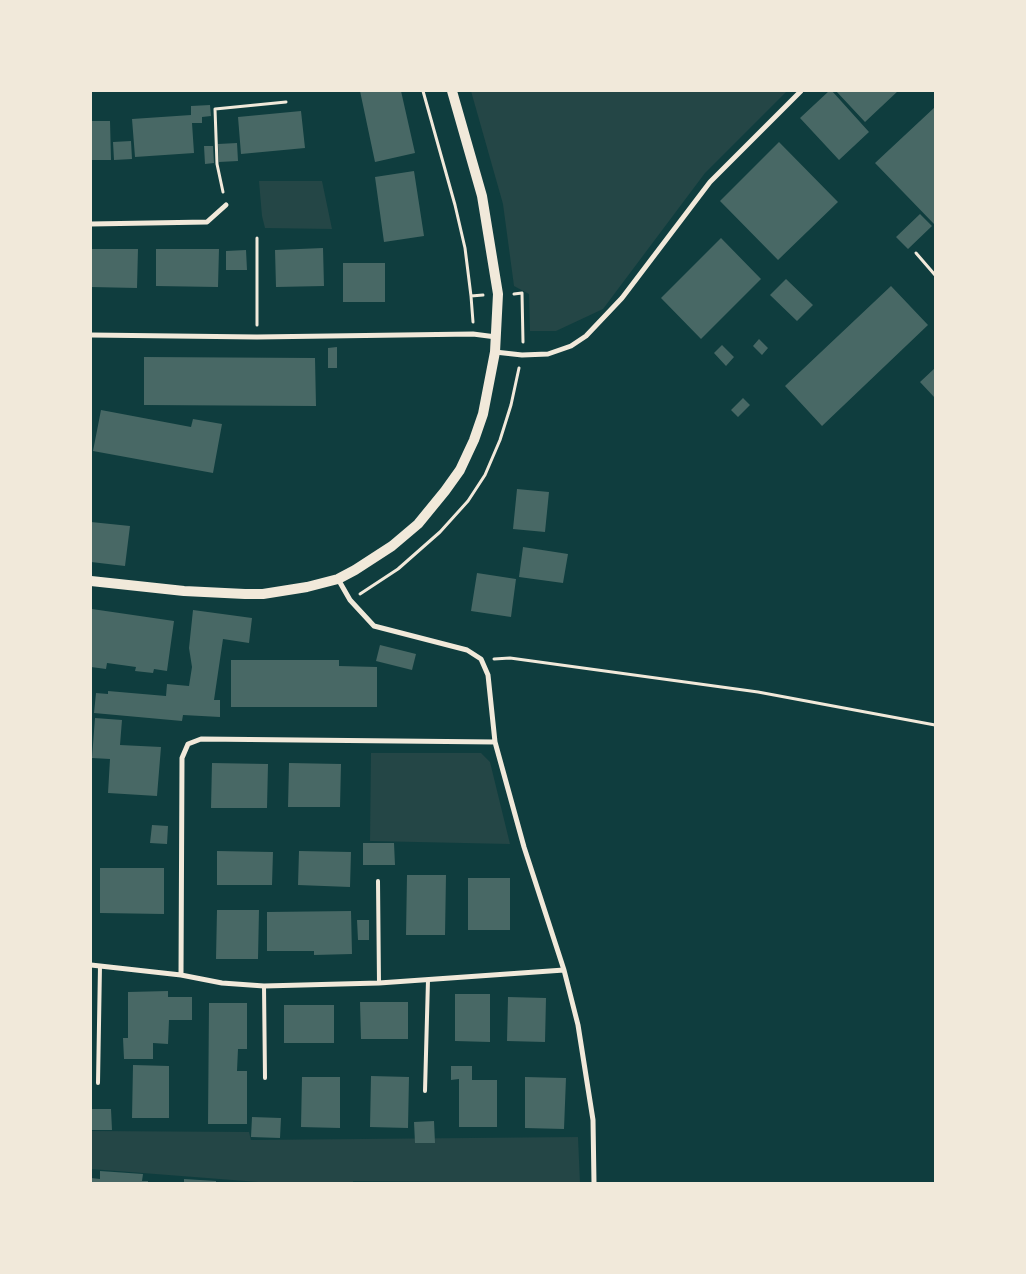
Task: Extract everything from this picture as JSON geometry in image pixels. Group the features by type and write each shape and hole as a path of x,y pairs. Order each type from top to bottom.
{"main road":[{"path":"91,581 184,591 263,594 307,587 338,579 392,546 418,524 446,491 460,470 474,440 483,414 497,337 498,294 482,196 452,91"}],"street":[{"path":"495,352 548,354 571,346 586,336 622,298 710,182 801,91"},
{"path":"91,224 207,222 226,205"},
{"path":"91,335 256,337 473,334 497,337"},
{"path":"338,579 350,600 374,626 467,650 481,659 488,674 495,742 524,847 564,970 578,1025 592,1120 594,1183"},
{"path":"181,975 182,758 188,744 201,739 495,742"},
{"path":"91,965 181,975 222,983 264,986 379,983 564,970"}],"lane":[{"path":"378,881 379,983"},
{"path":"98,1083 100,966"},
{"path":"425,1091 428,980"},
{"path":"264,986 265,1078"}],"path":[{"path":"424,91 465,248 471,296 473,334"},
{"path":"226,205 217,164 214,109 286,102"},
{"path":"256,337 257,238"},
{"path":"916,253 935,275"},
{"path":"522,294 522,354"},
{"path":"481,659 510,658 758,692 935,725"}],"shaded area":[{"path":"471,91 787,91 705,173 603,309 556,331 530,331 529,294 514,286 503,204"},
{"path":"259,181 322,181 332,229 265,228"},
{"path":"371,753 481,753 490,762 510,844 370,841"},
{"path":"91,1131 249,1132 251,1140 578,1137 580,1183 353,1181 353,1183 271,1183 91,1169"}],"building":[{"path":"360,91 401,91 415,153 375,162"},
{"path":"829,91 832,91 869,132 839,160 800,118"},
{"path":"836,91 898,91 865,122"},
{"path":"210,105 211,116 202,117 202,123 192,123 194,153 135,157 132,119 191,115 191,106"},
{"path":"935,107 935,223 934,224 875,163"},
{"path":"301,111 305,148 241,154 238,117"},
{"path":"91,121 110,121 111,160 91,160"},
{"path":"131,141 132,159 114,160 113,142"},
{"path":"779,142 838,202 778,260 720,201"},
{"path":"237,143 238,161 219,162 218,144"},
{"path":"204,146 213,146 214,163 205,164"},
{"path":"414,171 424,236 384,242 375,177"},
{"path":"920,214 932,226 908,249 896,237"},
{"path":"721,238 761,279 701,339 661,298"},
{"path":"323,248 324,286 276,287 275,250"},
{"path":"91,249 138,249 137,288 91,287"},
{"path":"156,249 219,249 218,287 156,286"},
{"path":"246,250 247,270 226,270 226,251"},
{"path":"343,263 385,263 385,302 343,302"},
{"path":"786,279 813,305 797,321 770,295"},
{"path":"891,286 928,325 822,426 785,386"},
{"path":"759,339 768,348 762,355 753,346"},
{"path":"722,345 734,357 726,366 714,353"},
{"path":"337,347 337,368 328,368 328,348"},
{"path":"144,357 315,358 316,406 144,405"},
{"path":"935,368 935,398 920,382"},
{"path":"743,398 750,405 738,417 731,410"},
{"path":"101,410 191,427 193,419 222,424 213,473 93,451"},
{"path":"517,489 549,492 545,532 513,529"},
{"path":"91,522 130,526 125,566 91,562"},
{"path":"523,547 568,554 563,583 519,577"},
{"path":"477,573 516,579 511,617 471,611"},
{"path":"92,609 174,621 167,671 154,669 153,673 135,671 136,667 107,663 106,669 91,667"},
{"path":"193,610 252,618 249,643 223,639 214,700 220,700 220,717 183,715 182,721 94,713 96,693 108,694 108,691 166,696 167,684 189,686 192,667 189,648"},
{"path":"380,645 416,654 412,670 376,661"},
{"path":"231,660 339,660 339,666 377,667 377,707 231,707"},
{"path":"95,718 122,720 120,745 161,747 157,796 108,793 110,759 92,758"},
{"path":"212,763 268,764 267,808 211,808"},
{"path":"289,763 341,764 340,807 288,807"},
{"path":"152,825 168,826 167,844 150,843"},
{"path":"363,843 394,843 395,865 363,865"},
{"path":"217,851 273,852 272,885 217,885"},
{"path":"299,851 351,852 350,887 298,885"},
{"path":"100,868 164,868 164,914 100,913"},
{"path":"407,875 446,875 445,935 406,935"},
{"path":"468,878 510,878 510,930 468,930"},
{"path":"217,910 259,910 258,959 216,959"},
{"path":"351,911 352,954 314,955 314,951 267,951 267,912"},
{"path":"357,920 369,920 369,940 358,940"},
{"path":"168,991 168,997 192,997 192,1020 169,1020 168,1044 153,1043 153,1059 124,1059 123,1038 128,1038 128,992"},
{"path":"455,994 490,994 490,1042 455,1041"},
{"path":"508,997 546,998 545,1042 507,1041"},
{"path":"360,1002 408,1002 408,1039 361,1039"},
{"path":"209,1003 247,1003 247,1049 238,1049 237,1071 247,1071 247,1124 208,1124"},
{"path":"284,1005 334,1005 334,1043 284,1043"},
{"path":"133,1065 169,1066 169,1118 132,1118"},
{"path":"451,1066 472,1066 472,1080 497,1080 497,1127 459,1127 459,1079 451,1080"},
{"path":"371,1076 409,1077 408,1128 370,1127"},
{"path":"302,1077 340,1077 340,1128 301,1127"},
{"path":"525,1077 566,1078 564,1129 525,1128"},
{"path":"91,1109 111,1109 112,1130 91,1130"},
{"path":"252,1117 281,1118 280,1138 251,1137"},
{"path":"434,1121 435,1143 415,1143 414,1122"},
{"path":"100,1171 143,1174 142,1181 148,1181 148,1183 91,1183 91,1178 100,1179"},
{"path":"184,1179 216,1181 216,1183 184,1183"}]}
